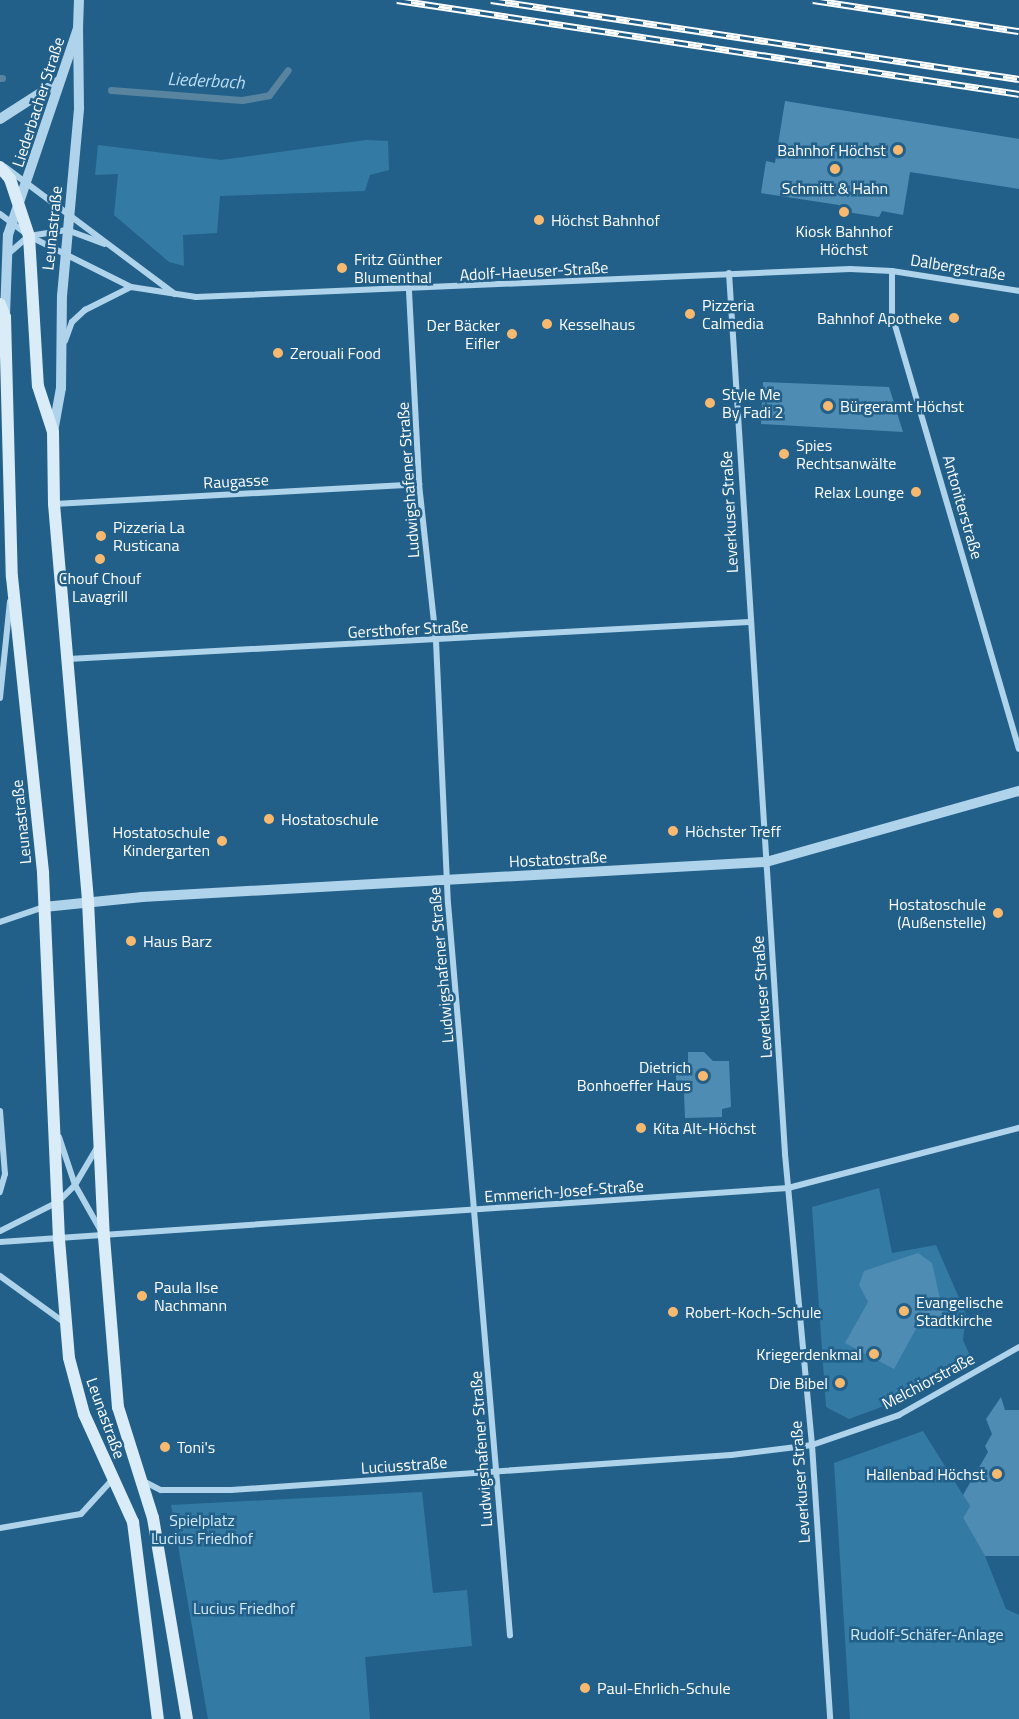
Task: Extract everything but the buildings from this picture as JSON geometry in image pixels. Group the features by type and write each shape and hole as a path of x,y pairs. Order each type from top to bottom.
{"main road":[{"name":"Leunastraße","path":"0,165 18,200 29,236 38,386 53,432 54,504 88,901 104,1237 118,1407 143,1481 187,1719"},
{"name":"Leunastraße","path":"0,304 5,318 12,578 44,907 59,1239 67,1324 75,1388 111,1480 133,1522 158,1719"}],"street":[{"name":"Liederbacher Straße","path":"5,318 5,257 11,224 78,28 79,0"},
{"name":"Leunastraße","path":"53,432 61,388 65,255 80,98 78,28"},
{"path":"0,119 59,81"},
{"path":"0,165 70,212 112,247 177,295"},
{"name":"Adolf-Haeuser-Straße","path":"0,214 29,236 131,287 177,295 409,291 729,273 892,271"},
{"path":"5,257 29,236 67,230 112,247"},
{"name":"Dalbergstraße","path":"892,271 1019,291"},
{"name":"Antoniterstraße","path":"892,271 892,315 1019,749"},
{"name":"Leverkuser Straße","path":"729,273 749,622 788,1188 812,1445 830,1719"},
{"path":"61,350 72,322 85,310 131,287"},
{"name":"Ludwigshafener Straße","path":"409,291 419,484 436,641 447,881 510,1635"},
{"name":"Raugasse","path":"54,504 419,484"},
{"path":"0,698 12,578"},
{"name":"Gersthofer Straße","path":"68,659 436,641 749,622"},
{"name":"Hostatostraße","path":"44,907 88,901 766,862 1019,791"},
{"path":"0,922 44,907"},
{"path":"0,1111 5,1174 0,1192"},
{"name":"Leunastraße","path":"55,1122 75,1185 104,1237"},
{"name":"Emmerich-Josef-Straße","path":"0,1242 104,1237 788,1188 1019,1128"},
{"path":"0,1231 58,1202 75,1185 101,1140"},
{"path":"0,1275 67,1324"},
{"name":"Melchiorstraße","path":"812,1445 899,1415 1019,1347"},
{"name":"Luciusstraße","path":"143,1481 161,1490 231,1490 497,1472 812,1445"},
{"path":"0,1528 81,1514 111,1480"}],"green space":[{"path":"366,140 388,141 389,170 370,175 365,191 220,196 217,233 183,235 184,266 169,262 114,215 118,174 95,175 98,145 221,160"},
{"path":"879,1188 892,1253 936,1245 966,1314 963,1340 972,1360 895,1402 849,1419 826,1407 812,1207"},
{"name":"Rudolf-Schäfer-Anlage","path":"923,1431 970,1506 963,1518 985,1556 1006,1609 1019,1615 1019,1719 850,1719 834,1463"},
{"name":"Lucius Friedhof","path":"422,1492 433,1593 467,1590 472,1646 365,1657 370,1719 208,1719 171,1505"}],"waterway":[{"name":"Liederbach","path":"111,90 242,100 269,95 288,70"}],"railway":[{"path":"397,0 1019,94"},
{"path":"491,0 1019,79"},
{"path":"813,0 1019,31"}],"place":[{"name":"Bahnhof Höchst","path":"898,150"},
{"name":"Schmitt & Hahn","path":"835,169"},
{"name":"Kiosk Bahnhof Höchst","path":"844,212"},
{"name":"Höchst Bahnhof","path":"539,220"},
{"name":"Fritz Günther Blumenthal","path":"342,268"},
{"name":"Pizzeria Calmedia","path":"690,314"},
{"name":"Bahnhof Apotheke","path":"954,318"},
{"name":"Kesselhaus","path":"547,324"},
{"name":"Der Bäcker Eifler","path":"512,334"},
{"name":"Zerouali Food","path":"278,353"},
{"name":"Style Me By Fadi 2","path":"710,403"},
{"name":"Bürgeramt Höchst","path":"828,406"},
{"name":"Spies Rechtsanwälte","path":"784,454"},
{"name":"Relax Lounge","path":"916,492"},
{"name":"Pizzeria La Rusticana","path":"101,536"},
{"name":"Chouf Chouf Lavagrill","path":"100,559"},
{"name":"Hostatoschule","path":"269,819"},
{"name":"Höchster Treff","path":"673,831"},
{"name":"Hostatoschule Kindergarten","path":"222,841"},
{"name":"Hostatoschule (Außenstelle)","path":"998,913"},
{"name":"Haus Barz","path":"131,941"},
{"name":"Dietrich Bonhoeffer Haus","path":"703,1076"},
{"name":"Kita Alt-Höchst","path":"641,1128"},
{"name":"Paula Ilse Nachmann","path":"142,1296"},
{"name":"Evangelische Stadtkirche","path":"904,1311"},
{"name":"Robert-Koch-Schule","path":"673,1312"},
{"name":"Kriegerdenkmal","path":"874,1354"},
{"name":"Die Bibel","path":"840,1383"},
{"name":"Toni's","path":"165,1447"},
{"name":"Hallenbad Höchst","path":"997,1474"},
{"name":"Paul-Ehrlich-Schule","path":"585,1688"}],"park label":[{"name":"Spielplatz Lucius Friedhof","path":"202,1529"}]}
